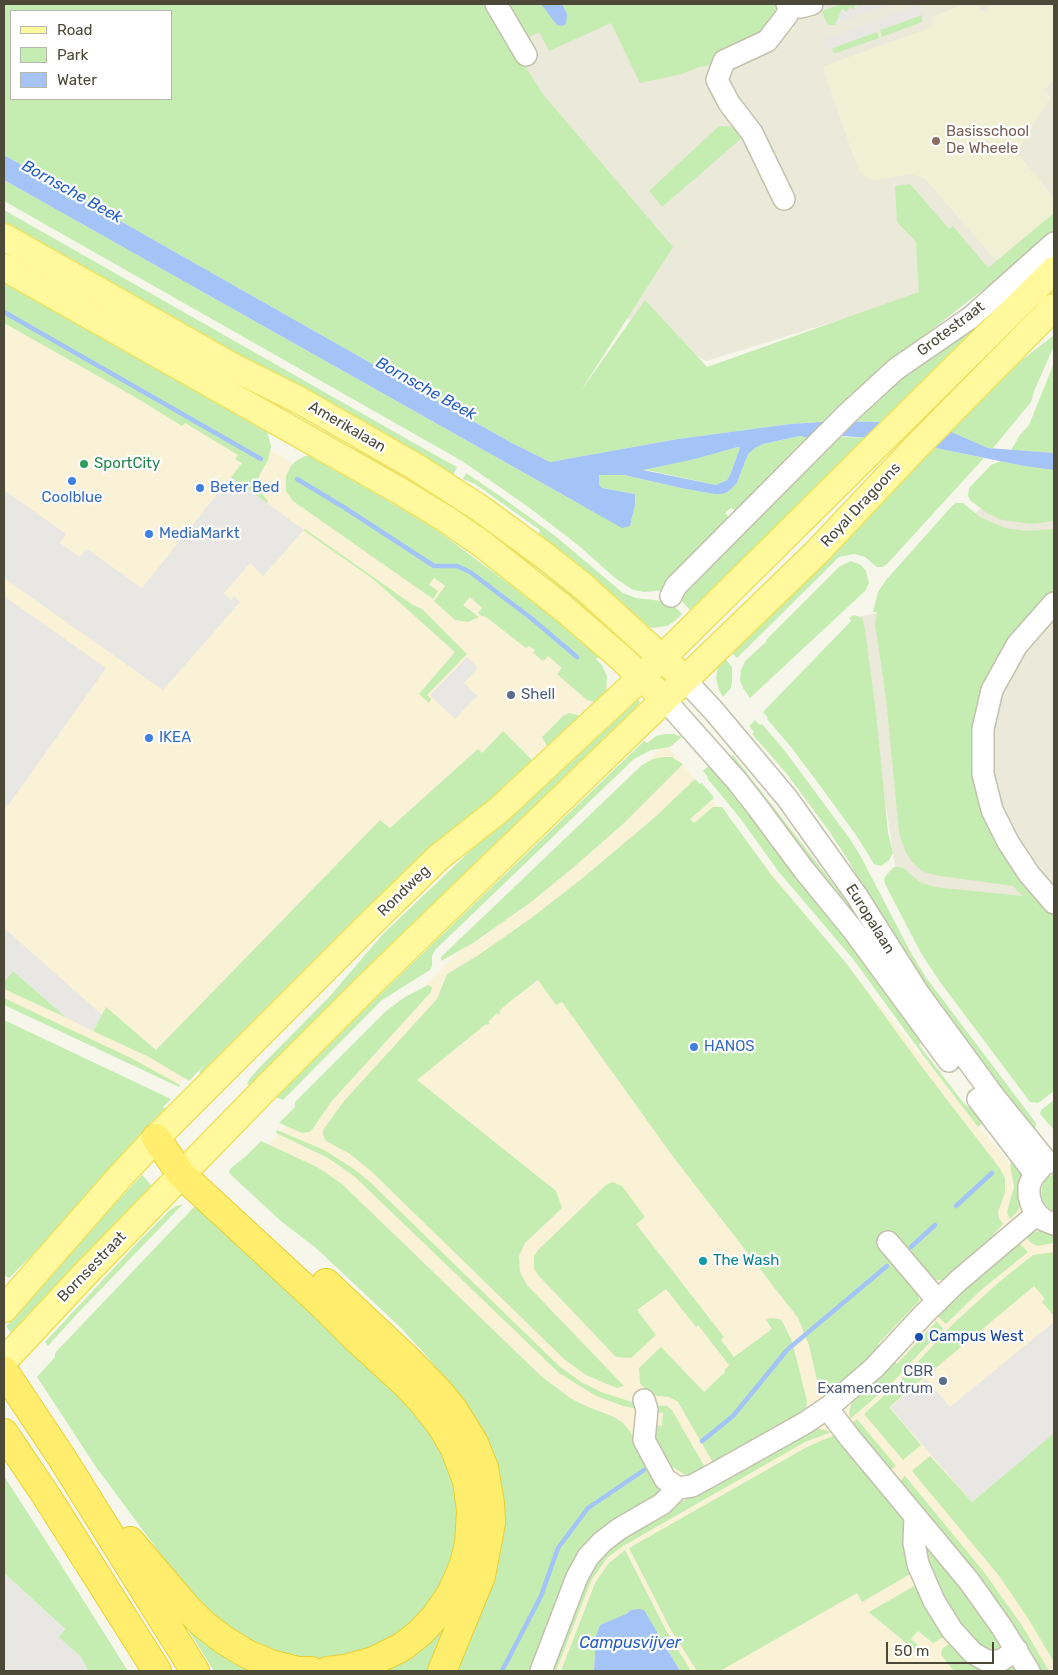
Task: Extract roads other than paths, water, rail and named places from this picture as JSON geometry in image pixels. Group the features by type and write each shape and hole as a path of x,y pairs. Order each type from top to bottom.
{"highway":[{"path":"156,1138 408,1360 453,1409 474,1443 484,1468 490,1503 491,1523 481,1576 442,1671"},
{"path":"188,1168 358,1341 423,1402 441,1424 456,1449 467,1481 471,1510 469,1545 463,1567 451,1594 436,1616 402,1647 374,1661 349,1668 327,1671"},
{"path":"4,1371 62,1458 195,1671"},
{"path":"4,1433 47,1497 157,1671"},
{"path":"62,1458 173,1592 202,1623 224,1640 247,1654 271,1664 298,1671 311,1671"}],"main road":[{"name":"Amerikalaan","path":"4,237 394,454 481,509 584,587 663,657 685,680"},
{"name":"Amerikalaan","path":"4,267 400,491 482,544 562,607 642,677 665,700"},
{"name":"Royal Dragoons","path":"663,657 1054,270"},
{"name":"Royal Dragoons","path":"665,700 816,552 940,421 1043,324 1054,307"},
{"path":"295,432 310,425 324,424 355,441 394,454"},
{"name":"Rondweg","path":"156,1138 439,857 500,809 663,657"},
{"path":"188,1168 381,974 665,700"},
{"path":"7,1306 156,1138"},
{"name":"Bornsestraat","path":"4,1361 188,1168"}],"street":[{"path":"496,4 526,55"},
{"path":"784,199 752,133 729,103 717,80 724,61 767,41 787,15 788,6 801,7 812,4"},
{"name":"Grotestraat","path":"671,596 676,586 847,414 896,369 970,318 1054,243"},
{"path":"1054,603 1017,644 992,690 983,729 983,774 992,810 1008,842 1029,874 1054,903"},
{"name":"Europalaan","path":"685,680 769,775 793,806 857,896 895,959 919,994 1046,1166"},
{"name":"Europalaan","path":"665,700 758,808 804,870 853,930 930,1036 1046,1166"},
{"path":"541,1671 576,1577 588,1557 607,1538 662,1504 678,1488 692,1486 805,1423 827,1408 874,1368 938,1301 982,1259 1045,1219 1032,1206 1029,1196 1030,1186 1046,1166"},
{"path":"888,1242 938,1301"},
{"path":"644,1400 647,1410 644,1440 665,1479 678,1488"},
{"path":"827,1408 980,1596 1029,1671"},
{"path":"915,1516 914,1543 918,1564 934,1601 952,1630 973,1653 987,1661 1000,1661 1017,1650"}],"water":[{"path":"541,4 562,4 567,14 566,24 562,26 557,25"},
{"path":"4,155 510,442 550,462 678,439 790,424 836,421 888,422 951,432 988,448 1054,453 1054,470 872,438 840,436 814,439 800,436 763,444 755,448 748,454 737,483 723,494 681,488 624,475 599,475 599,484 602,488 635,494 635,505 630,526 622,528 4,180","holes":["740,448 727,480 716,485 643,470"]},
{"name":"Campusvijver","path":"631,1610 644,1610 680,1671 594,1671 596,1636 600,1625"}],"waterway":[{"path":"4,312 261,459"},
{"path":"297,479 434,566 457,566 470,572 531,618 577,657"},
{"path":"956,1206 992,1173"},
{"path":"911,1247 935,1225"},
{"path":"702,1441 733,1416 787,1350 887,1266"},
{"path":"502,1671 541,1596 558,1548 588,1508 644,1470"}],"place":[{"name":"Basisschool De Wheele","path":"936,141"},
{"name":"SportCity","path":"84,464"},
{"name":"Coolblue","path":"72,481"},
{"name":"Beter Bed","path":"200,488"},
{"name":"MediaMarkt","path":"149,534"},
{"name":"Shell","path":"511,695"},
{"name":"IKEA","path":"149,738"},
{"name":"HANOS","path":"694,1047"},
{"name":"The Wash","path":"703,1261"},
{"name":"Campus West","path":"919,1337"},
{"name":"CBR Examencentrum","path":"943,1381"}],"water label":[{"name":"Bornsche Beek","path":"72,192"},
{"name":"Bornsche Beek","path":"426,389"}]}
